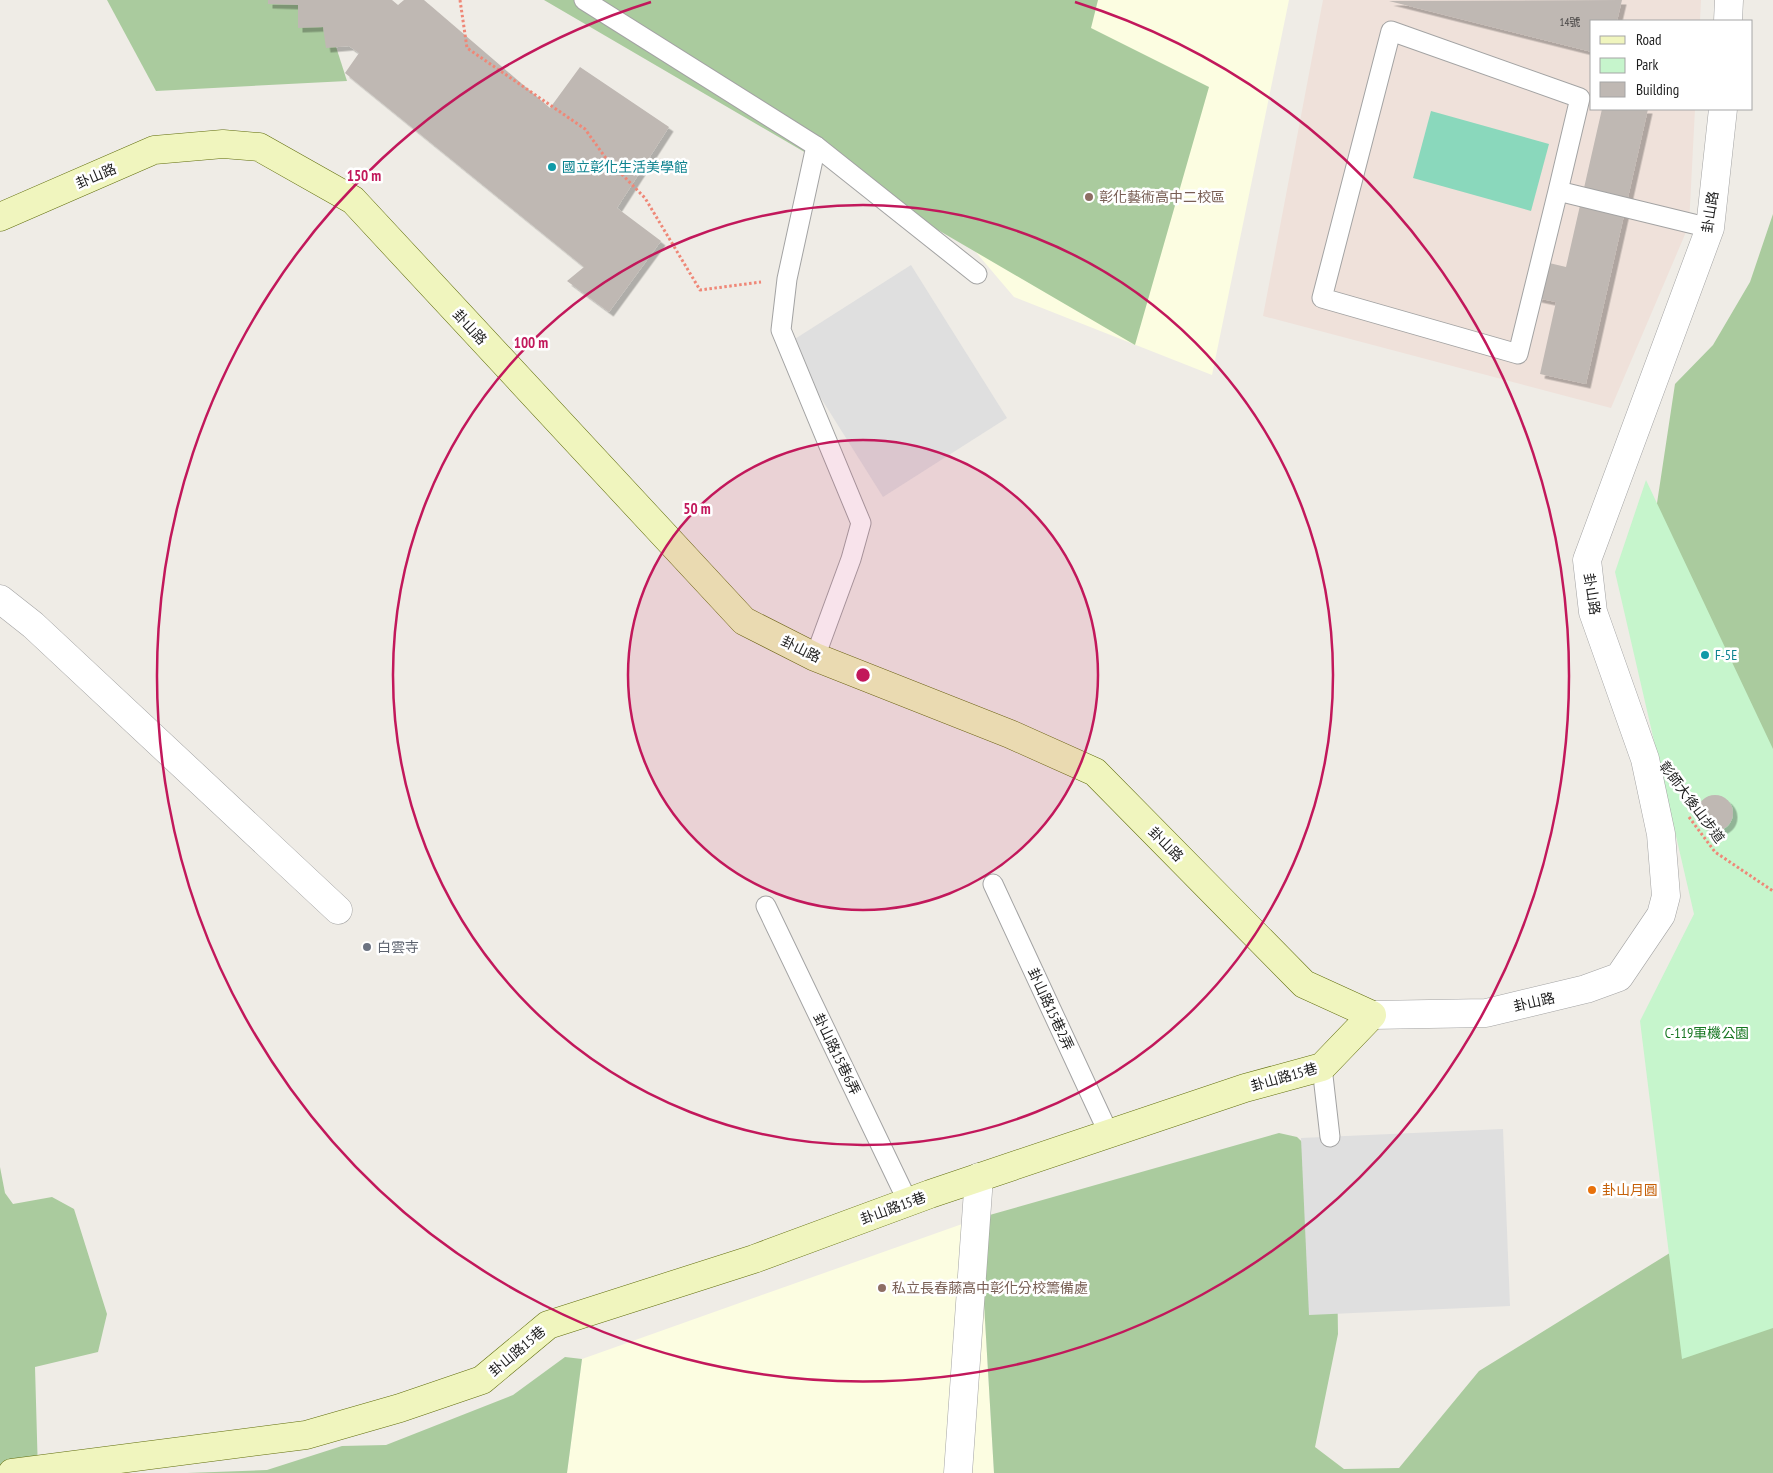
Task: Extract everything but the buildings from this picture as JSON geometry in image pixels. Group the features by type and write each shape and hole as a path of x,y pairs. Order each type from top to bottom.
{"street":[{"path":"1728,20 1729,0"},
{"name":"卦山路","path":"0,216 154,150 223,144 259,147 352,200 744,621 815,657 1010,734 1095,772 1304,984 1372,1015 1486,1013 1586,989 1619,977 1660,915 1666,896 1661,834 1645,759 1593,612 1587,560 1710,228 1723,110"},
{"path":"0,599 33,625 338,910"},
{"name":"卦山路15巷","path":"12,1473 306,1436 400,1408 482,1380 548,1325 754,1260 908,1202 1245,1088 1322,1067 1372,1015"},
{"path":"958,1473 979,1178"}],"lane":[{"path":"584,0 816,146 977,274"},
{"path":"1391,30 1580,98 1558,191 1518,354 1322,298 1391,30"},
{"path":"815,657 852,559 861,523 781,330 788,278 816,146"},
{"path":"1558,191 1710,228"},
{"name":"卦山路15巷2弄","path":"993,884 1109,1134"},
{"name":"卦山路15巷6弄","path":"766,906 908,1202"},
{"path":"1322,1067 1330,1137"}],"path":[{"path":"460,0 467,48 585,129 605,157 646,198 700,290 788,278"},
{"name":"彰師大後山步道","path":"1686,813 1715,852 1773,891"}],"shaded area":[{"name":"彰化藝術高中二校區","path":"655,0 1289,0 1212,375 1014,297 843,96"},
{"path":"1323,0 1701,0 1700,20 1590,20 1590,110 1695,110 1689,225 1611,408 1263,316"},
{"path":"911,265 1007,418 883,497 787,344"},
{"path":"1503,1129 1510,1306 1309,1315 1301,1138"},
{"name":"私立長春藤高中彰化分校籌備處","path":"979,1218 994,1473 567,1473 582,1359"}],"green space":[{"path":"107,0 321,0 347,81 156,91"},
{"name":"彰化藝術高中二校區","path":"544,0 1098,0 1091,28 1209,87 1135,345"},
{"path":"1431,111 1549,144 1531,211 1413,178"},
{"path":"1773,214 1773,831 1646,576 1675,384 1713,345 1750,282"},
{"name":"C-119軍機公園","path":"1646,480 1773,749 1773,1328 1682,1359 1640,1021 1694,914 1615,572"},
{"path":"1279,1133 1297,1137 1324,1163 1336,1198 1338,1334 1315,1447 1344,1469 1399,1468 1479,1371 1694,1238 1773,1211 1773,1473 994,1473 979,1218"},
{"path":"0,1167 5,1193 13,1204 52,1197 74,1209 107,1314 98,1352 35,1367 38,1473 0,1473"},
{"path":"565,1357 582,1359 567,1473 187,1473 267,1470 342,1446 386,1445 513,1395"}],"place":[{"name":"國立彰化生活美學館","path":"552,167"},
{"name":"彰化藝術高中二校區","path":"1089,197"},
{"name":"F-5E","path":"1705,655"},
{"name":"白雲寺","path":"367,947"},
{"name":"卦山月圓","path":"1592,1190"},
{"name":"私立長春藤高中彰化分校籌備處","path":"882,1288"}]}
